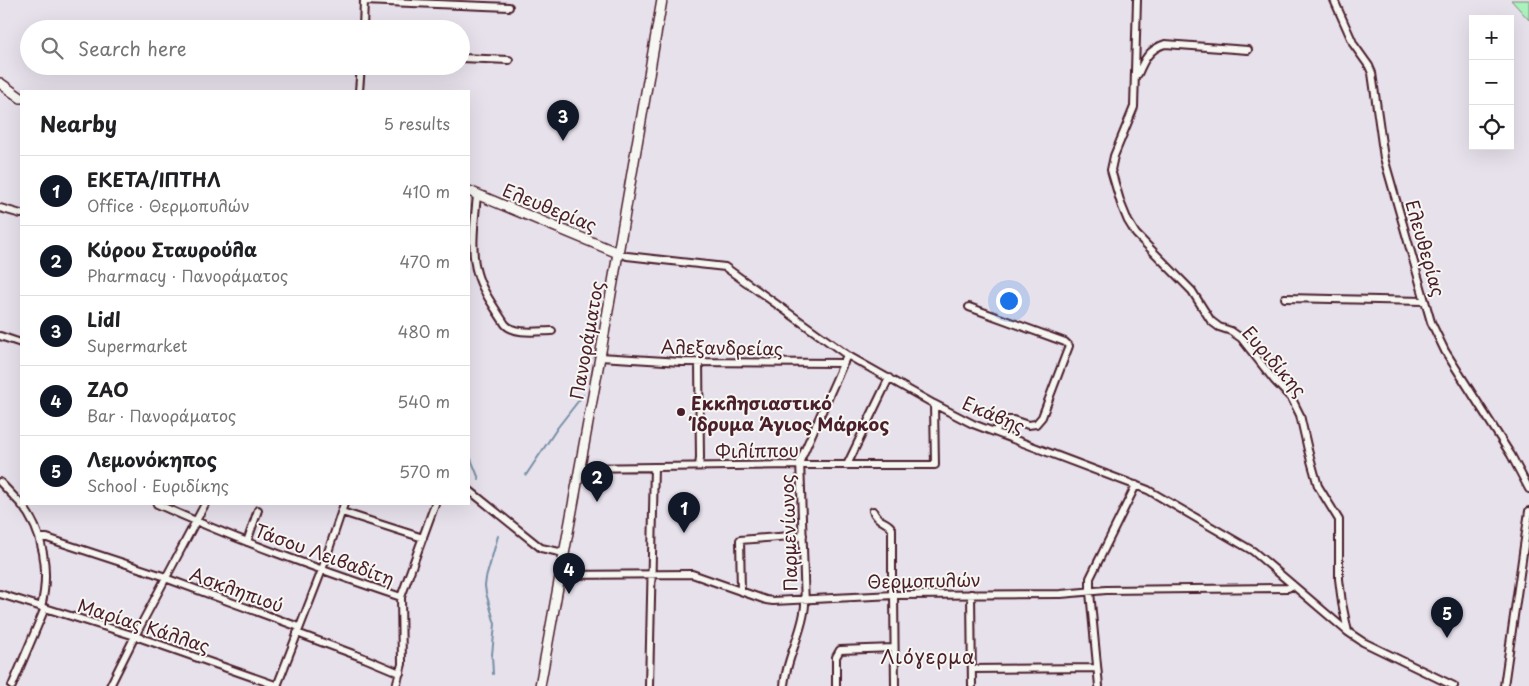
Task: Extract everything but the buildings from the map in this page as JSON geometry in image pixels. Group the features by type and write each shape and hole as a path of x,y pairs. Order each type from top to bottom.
{"main road":[{"name":"Πανοράματος","path":"540,686 662,0"},
{"path":"0,84 20,97"},
{"name":"Ελευθερίας","path":"471,192 618,253"}],"street":[{"name":"Ευριδίκης","path":"1137,0 1134,107 1121,138 1111,170 1128,221 1148,248 1192,291 1211,321 1241,338 1274,380 1292,399 1300,414 1318,486 1339,520 1339,580 1348,632"},
{"name":"Ελευθερίας","path":"1334,0 1354,45 1372,73 1384,158 1433,328 1442,346 1506,447 1529,489"},
{"path":"363,20 364,1 509,7"},
{"path":"1136,78 1145,57 1157,46 1165,44 1248,50"},
{"path":"470,58 508,60"},
{"path":"359,90 360,75"},
{"path":"471,192 474,225 474,260 482,285 510,329 517,331 552,331"},
{"path":"0,208 20,214"},
{"name":"Εκάβης","path":"618,253 627,256 725,267 848,355 934,404 973,424 1148,490 1254,551 1348,632"},
{"path":"1285,298 1424,302"},
{"path":"969,307 1065,342 1069,346 1042,417 1036,424 1028,425 1005,420 1001,422 995,432"},
{"path":"0,336 20,343"},
{"name":"Παρμενίωνος","path":"784,686 786,673 803,619 805,600 800,465 802,455 848,355"},
{"name":"Αλεξανδρείας","path":"600,357 699,362 844,363"},
{"path":"699,362 699,466"},
{"path":"847,465 889,378"},
{"name":"Φιλίππου","path":"579,468 935,465 934,404"},
{"path":"649,686 654,467"},
{"path":"0,482 20,502"},
{"path":"1099,686 1090,578 1136,485"},
{"path":"470,491 541,548 564,553"},
{"path":"12,686 43,608 44,594 45,570 40,538 22,505"},
{"name":"Τάσου Λειβαδίτη","path":"159,505 247,542 401,597"},
{"path":"110,686 204,505"},
{"path":"277,686 322,570 344,505"},
{"path":"396,686 402,664 401,597 436,505"},
{"path":"247,542 258,510"},
{"path":"873,511 877,519 889,524 892,530 895,686"},
{"path":"1504,686 1529,511"},
{"path":"342,512 422,538"},
{"path":"741,591 740,540 803,535"},
{"name":"Ασκληπιού","path":"40,538 47,538 166,578 400,673"},
{"name":"Θερμοπυλών","path":"560,575 692,574 770,601 893,595 1061,594 1106,590 1288,588 1293,585"},
{"name":"Μαρίας Κάλλας","path":"0,594 135,636 277,686"},
{"path":"971,594 972,686"},
{"path":"1348,632 1363,642 1454,686"},
{"path":"836,686 836,657 840,650 894,648"},
{"path":"972,668 1097,668"}],"green space":[{"path":"1511,0 1529,0 1529,20"}],"waterway":[{"path":"526,475 558,427 583,395"},
{"path":"470,456 479,479"},
{"path":"493,674 492,655 495,624 485,586 498,536"}],"place":[{"name":"Lidl","path":"563,141"},
{"name":"Εκκλησιαστικό Ίδρυμα Άγιος Μάρκος","path":"681,412"},
{"name":"Κύρου Σταυρούλα","path":"597,502"},
{"name":"ΕΚΕΤΑ/ΙΠΤΗΛ","path":"684,533"},
{"name":"ZAO","path":"569,594"},
{"name":"Λεμονόκηπος","path":"1447,638"}],"district":[{"name":"Λιόγερμα","path":"928,656"}]}
